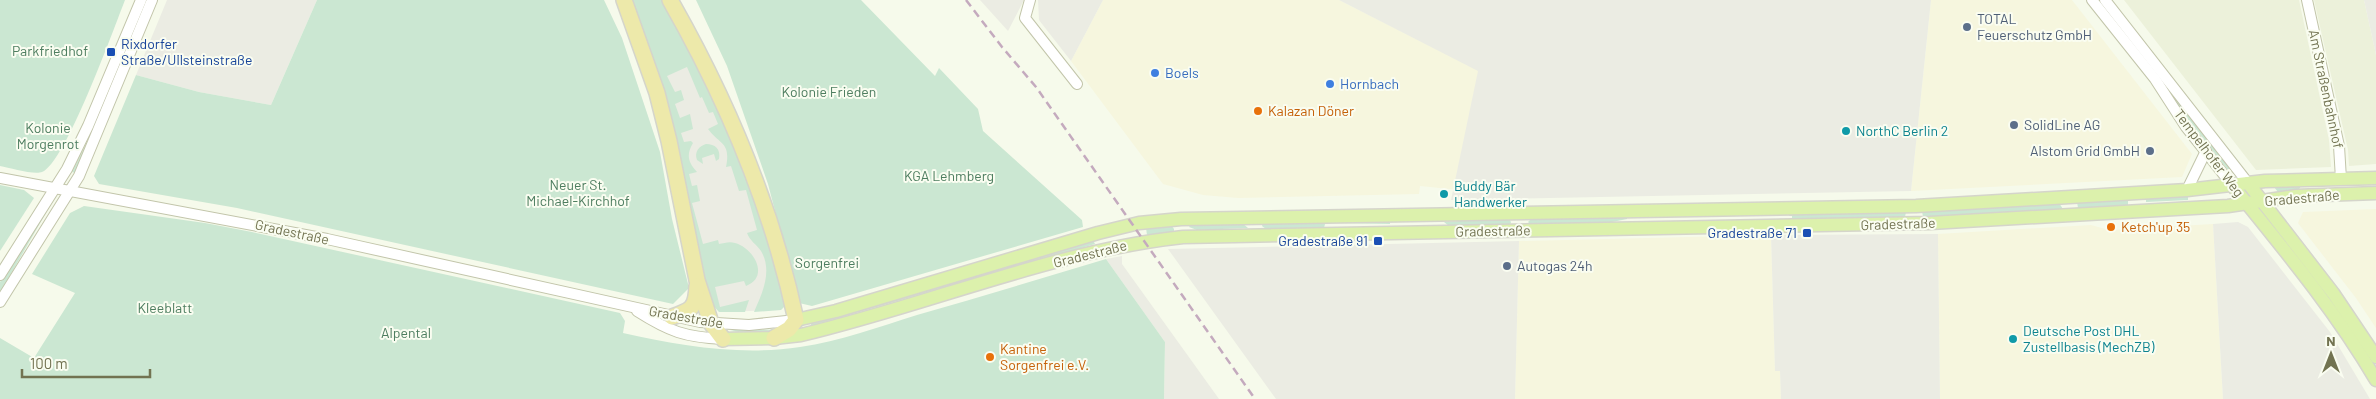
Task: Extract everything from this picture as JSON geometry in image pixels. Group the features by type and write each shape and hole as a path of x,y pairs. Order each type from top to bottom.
{"highway":[{"path":"624,0 657,94 667,132 697,280 711,323 723,339"},
{"path":"670,0 733,124 754,175 769,221 796,320 789,329 774,338"},
{"path":"672,317 687,312 693,306 696,300 697,280"}],"main road":[{"name":"Gradestraße","path":"796,320 836,311 1139,223 1255,217 1916,206 2191,190 2248,183 2376,178"},
{"name":"Tempelhofer Weg","path":"2248,183 2341,304 2376,357"},
{"name":"Tempelhofer Weg","path":"2232,185 2345,330 2376,380"},
{"path":"2191,190 2196,208"},
{"name":"Gradestraße","path":"723,339 774,338 818,331 1096,250 1182,237 1930,223 2196,208 2247,204 2296,196 2376,193"}],"street":[{"path":"0,276 56,188 88,126 141,0"},
{"path":"0,302 79,176 152,0"},
{"path":"1030,0 1025,18 1077,84"},
{"name":"Tempelhofer Weg","path":"2092,0 2169,98 2186,126 2232,185"},
{"name":"Tempelhofer Weg","path":"2105,0 2248,183"},
{"name":"Am Straßenbahnhof","path":"2307,0 2339,146 2341,179"},
{"path":"2191,190 2206,151"},
{"name":"Gradestraße","path":"0,178 318,237 672,317 711,323 749,325 796,320"},
{"name":"Gradestraße","path":"630,307 673,332 684,336 723,339"}],"shaded area":[{"path":"167,0 317,0 271,105 199,92 136,75"},
{"path":"663,0 729,129 781,310 719,312 654,64"},
{"path":"980,0 1024,0 1008,31"},
{"path":"1038,0 1103,0 1071,61 1039,20"},
{"path":"1103,0 1339,0 1440,51 1583,0 1488,193 1420,186 1419,194 1238,198 1203,195 1163,184 1071,61"},
{"path":"1339,0 1931,0 1911,191 1451,200 1478,71"},
{"path":"1931,0 2072,0 2192,154 2182,177 1911,191"},
{"path":"2124,0 2299,0 2329,140 2331,167 2256,170"},
{"path":"2314,0 2364,0 2376,55 2376,164 2349,166 2348,150"},
{"path":"2364,0 2376,0 2376,55"},
{"path":"2376,209 2376,328 2356,298 2298,223 2303,212"},
{"path":"2238,222 2248,227 2330,332 2370,399 2223,399 2213,224"},
{"path":"2213,224 2223,399 1940,399 1938,234 2091,225 2109,230"},
{"path":"1938,234 1940,399 1781,399 1780,371 1775,371 1771,235"},
{"path":"1771,235 1775,371 1780,371 1781,399 1515,399 1519,241"},
{"path":"1519,241 1515,399 1276,399 1168,249"},
{"path":"1122,256 1122,264 1219,399 1164,399 1165,342 1106,259"}],"green space":[{"name":"Parkfriedhof","path":"0,0 125,0 88,94 63,146 52,163 42,172 38,173 0,166"},
{"path":"144,0 149,0 75,173 72,172 91,134 95,116"},
{"name":"Neuer St. Michael-Kirchhof","path":"317,0 604,0 622,38 660,152 672,219 689,288 673,304 237,208 99,184 94,176 136,75 199,92 271,105"},
{"path":"630,0 663,0 715,96 764,223 786,305 781,310 754,312 763,290 766,274 766,266 761,251 747,233 757,230 746,190 739,191 731,166 726,167 726,148 708,129 718,124 713,112 709,113 702,97 700,98 687,67 667,76 675,92 681,90 684,100 675,104 680,118 690,114 693,129 681,133 684,142 691,141 693,143 689,151 689,158 697,172 689,174 692,186 697,185 700,201 692,203 703,244 718,240 719,244 731,242 742,246 753,256 758,270 753,282 746,286 744,281 715,287 720,307 749,300 745,312 719,312 709,301"},
{"path":"696,0 861,0 935,76 939,68 978,109 983,131 1082,220 1083,227 812,306 799,303 768,184 727,66"},
{"path":"2160,76 2231,169 2227,169 2157,79"},
{"path":"706,144 717,148 719,159 716,161 714,154 702,158 703,164 697,160 696,154 701,146"},
{"path":"0,185 24,190 34,198 0,251"},
{"path":"2301,186 2298,191 2278,192 2274,187"},
{"path":"2188,195 2188,200 2146,202 2146,198"},
{"path":"2128,199 2128,205 2078,208 2077,202"},
{"path":"2059,203 2063,209 1923,217 1922,211"},
{"path":"49,204 51,204 0,293 0,282"},
{"path":"84,206 205,223 252,232 620,313 625,321 623,333 689,346 733,350 778,350 830,341 1106,259 1165,342 1164,399 0,399 0,338 34,358 75,293 32,274 70,213"},
{"path":"1906,212 1905,217 1792,220 1792,216 1789,216 1791,213"},
{"path":"1627,216 1627,219 1602,224 1531,225 1528,222 1532,218"},
{"path":"1508,218 1511,222 1510,225 1449,226 1444,222"},
{"path":"1390,220 1390,224 1337,223 1337,222"},
{"path":"1321,222 1325,224 1324,228 1266,229 1262,226 1263,223"},
{"path":"1242,223 1248,228 1197,230 1189,227 1191,224"},
{"path":"1171,225 1174,232 1147,235 1146,228"},
{"path":"1094,242 1095,244 811,326 811,323"},
{"path":"740,329 777,330 747,333 730,331"}],"railway":[{"path":"966,0 1036,87 1255,399"}],"place":[{"name":"TOTAL Feuerschutz GmbH","path":"1967,27"},
{"name":"Rixdorfer Straße/Ullsteinstraße","path":"111,52"},
{"name":"Boels","path":"1155,73"},
{"name":"Hornbach","path":"1330,84"},
{"name":"Kalazan Döner","path":"1258,111"},
{"name":"SolidLine AG","path":"2014,125"},
{"name":"NorthC Berlin 2","path":"1846,131"},
{"name":"Alstom Grid GmbH","path":"2150,151"},
{"name":"Buddy Bär Handwerker","path":"1444,194"},
{"name":"Ketch'up 35","path":"2111,227"},
{"name":"Gradestraße 71","path":"1807,233"},
{"name":"Gradestraße 91","path":"1378,241"},
{"name":"Autogas 24h","path":"1507,266"},
{"name":"Deutsche Post DHL Zustellbasis (MechZB)","path":"2013,339"},
{"name":"Kantine Sorgenfrei e.V.","path":"990,357"}],"park label":[{"name":"Kolonie Frieden","path":"829,92"},
{"name":"Kolonie Morgenrot","path":"48,136"},
{"name":"KGA Lehmberg","path":"949,176"},
{"name":"Sorgenfrei","path":"827,263"},
{"name":"Kleeblatt","path":"165,308"},
{"name":"Alpental","path":"406,333"}]}
